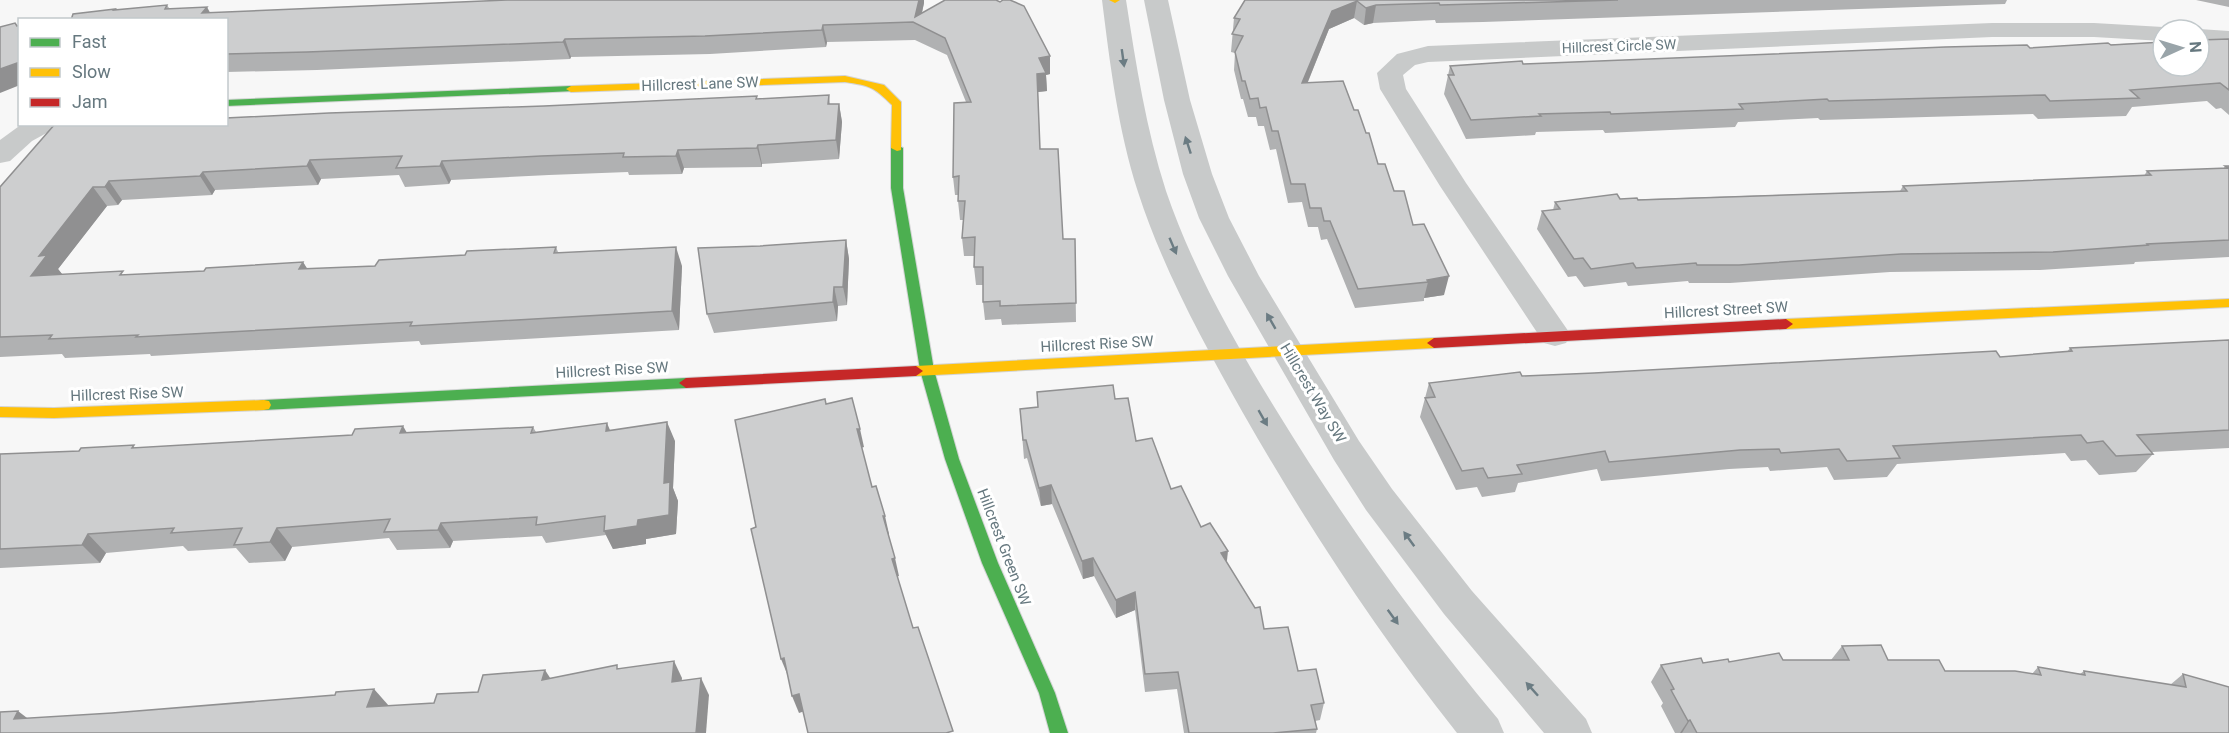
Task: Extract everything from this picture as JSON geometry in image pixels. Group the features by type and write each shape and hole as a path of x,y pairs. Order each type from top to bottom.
{"street":[{"path":"1114,0 1129,105 1160,215 1191,288 1226,355 1302,485 1356,566 1442,683 1483,733"},
{"name":"Hillcrest Way SW","path":"1156,0 1173,90 1207,200 1234,256 1355,464 1422,557 1512,667 1571,733"},
{"name":"Hillcrest Circle SW","path":"1555,334 1454,186 1393,88 1390,73 1406,59 1428,54 1992,30 2094,30 2151,33"},
{"path":"2211,37 2229,38"},
{"name":"Hillcrest Lane SW","path":"228,103 807,80 851,80 878,85 891,93 897,104 897,188 927,370"},
{"path":"0,155 22,135 39,126"},
{"name":"Hillcrest Street SW","path":"1226,355 1555,334 2229,303"},
{"name":"Hillcrest Rise SW","path":"0,412 54,413 312,404 1226,355"},
{"name":"Hillcrest Green SW","path":"927,370 952,459 990,563 1047,693 1059,733"}],"building":[{"path":"507,0 919,0 915,17 945,0 996,0 1000,2 1010,0 1024,6 1050,56 1039,58 1046,73 1037,74 1040,149 1058,149 1063,239 1075,239 1076,303 1000,306 1000,301 983,302 983,267 974,267 975,237 962,238 965,201 958,201 959,176 953,177 954,103 971,102 945,38 913,22 823,25 822,30 705,36 565,39 563,42 228,54 228,18 72,18 73,14 167,5 165,9 207,7 202,13"},
{"path":"1245,0 1618,0 1376,5 1366,8 1357,1 1332,11 1302,83 1343,81 1354,110 1358,110 1366,133 1369,133 1378,164 1385,164 1394,191 1404,191 1413,225 1424,224 1449,276 1427,280 1428,282 1358,289 1330,221 1324,221 1321,208 1310,208 1305,184 1291,184 1278,131 1272,131 1266,107 1260,108 1258,98 1250,99 1245,81 1242,81 1235,52 1243,36 1232,34 1240,19 1234,18"},
{"path":"15,23 18,26 18,63 0,69 0,27"},
{"path":"2229,39 2229,90 2220,83 2130,90 2139,98 2050,101 2045,95 1829,101 1827,99 1739,104 1743,109 1539,114 1541,116 1471,120 1448,75 1454,75 1450,66 1522,61 1523,64 1945,47 2027,45 2030,48 2151,43 2151,78 2211,78 2211,40"},
{"path":"829,95 828,104 839,104 836,140 758,145 757,148 678,150 676,156 623,157 624,153 541,156 442,161 440,166 396,168 402,156 310,160 307,166 203,172 200,176 109,181 105,187 93,187 39,256 47,255 31,276 123,271 120,275 204,271 206,268 303,262 299,269 375,266 379,260 465,255 467,251 556,247 554,253 676,247 672,311 410,326 412,322 136,337 138,335 49,339 52,335 0,337 0,187 53,126 228,126 228,118 757,96 756,99"},
{"path":"2225,166 2229,166 2229,240 2053,252 1901,254 1739,265 1697,265 1696,263 1636,268 1633,263 1591,269 1583,258 1574,259 1542,211 1560,209 1555,202 1617,194 1620,199 1637,198 1638,200 1907,191 1903,186 2151,175 2147,171 2228,168"},
{"path":"846,240 843,287 834,287 833,302 707,314 698,248"},
{"path":"2229,340 2229,430 2137,435 2153,454 2116,456 2103,441 2087,443 2081,435 1893,446 1900,458 1847,461 1839,449 1781,453 1779,449 1740,450 1609,462 1605,451 1517,465 1522,474 1488,478 1483,468 1462,471 1425,398 1435,397 1429,383 1520,372 1522,376 1594,373 1996,351 2000,357 2072,351 2070,348"},
{"path":"1113,385 1115,399 1128,398 1136,441 1152,438 1171,489 1181,486 1201,527 1210,523 1228,551 1221,553 1255,608 1260,607 1264,629 1288,627 1298,671 1316,669 1324,703 1311,705 1317,729 1273,733 1189,733 1178,672 1145,674 1135,592 1116,600 1093,558 1082,561 1051,485 1039,488 1026,440 1023,440 1020,409 1038,407 1037,392"},
{"path":"852,398 860,429 857,429 872,487 876,486 885,516 883,516 895,558 892,559 913,628 918,627 953,731 946,733 808,733 799,694 792,696 784,658 781,659 751,529 756,527 735,420 825,399 826,404"},
{"path":"667,422 664,483 670,482 669,515 638,520 637,526 604,531 605,516 536,525 537,517 441,523 438,530 384,532 390,519 277,528 270,542 234,545 242,528 171,533 174,528 88,534 82,545 0,549 0,454 352,435 355,429 403,426 400,433 533,427 531,433 607,423 606,431"},
{"path":"1881,645 1888,660 1939,660 1945,671 2015,671 2041,675 2038,667 2085,675 2084,671 2186,687 2183,674 2229,687 2229,733 1697,733 1671,690 1674,689 1661,665 1701,658 1703,663 1728,659 1729,662 1779,653 1783,660 1849,660 1842,646"},
{"path":"674,661 672,682 701,678 696,733 0,733 0,712 18,711 14,719 112,713 335,695 336,692 374,689 367,707 434,703 437,694 478,692 483,675 545,670 542,680 617,665 617,669"}],"traffic: fast":[{"path":"228,103 571,89"},
{"path":"897,148 897,188 927,370 952,459 990,563 1047,693 1059,733"},
{"path":"264,405 686,383"}],"traffic: slow":[{"path":"571,89 845,79 869,83 880,87 897,104 897,148"},
{"path":"1786,324 2229,303"},
{"path":"916,371 1434,343"},
{"path":"0,412 54,413 264,405"}],"traffic: jam":[{"path":"1434,343 1786,324"},
{"path":"686,383 916,371"}]}
